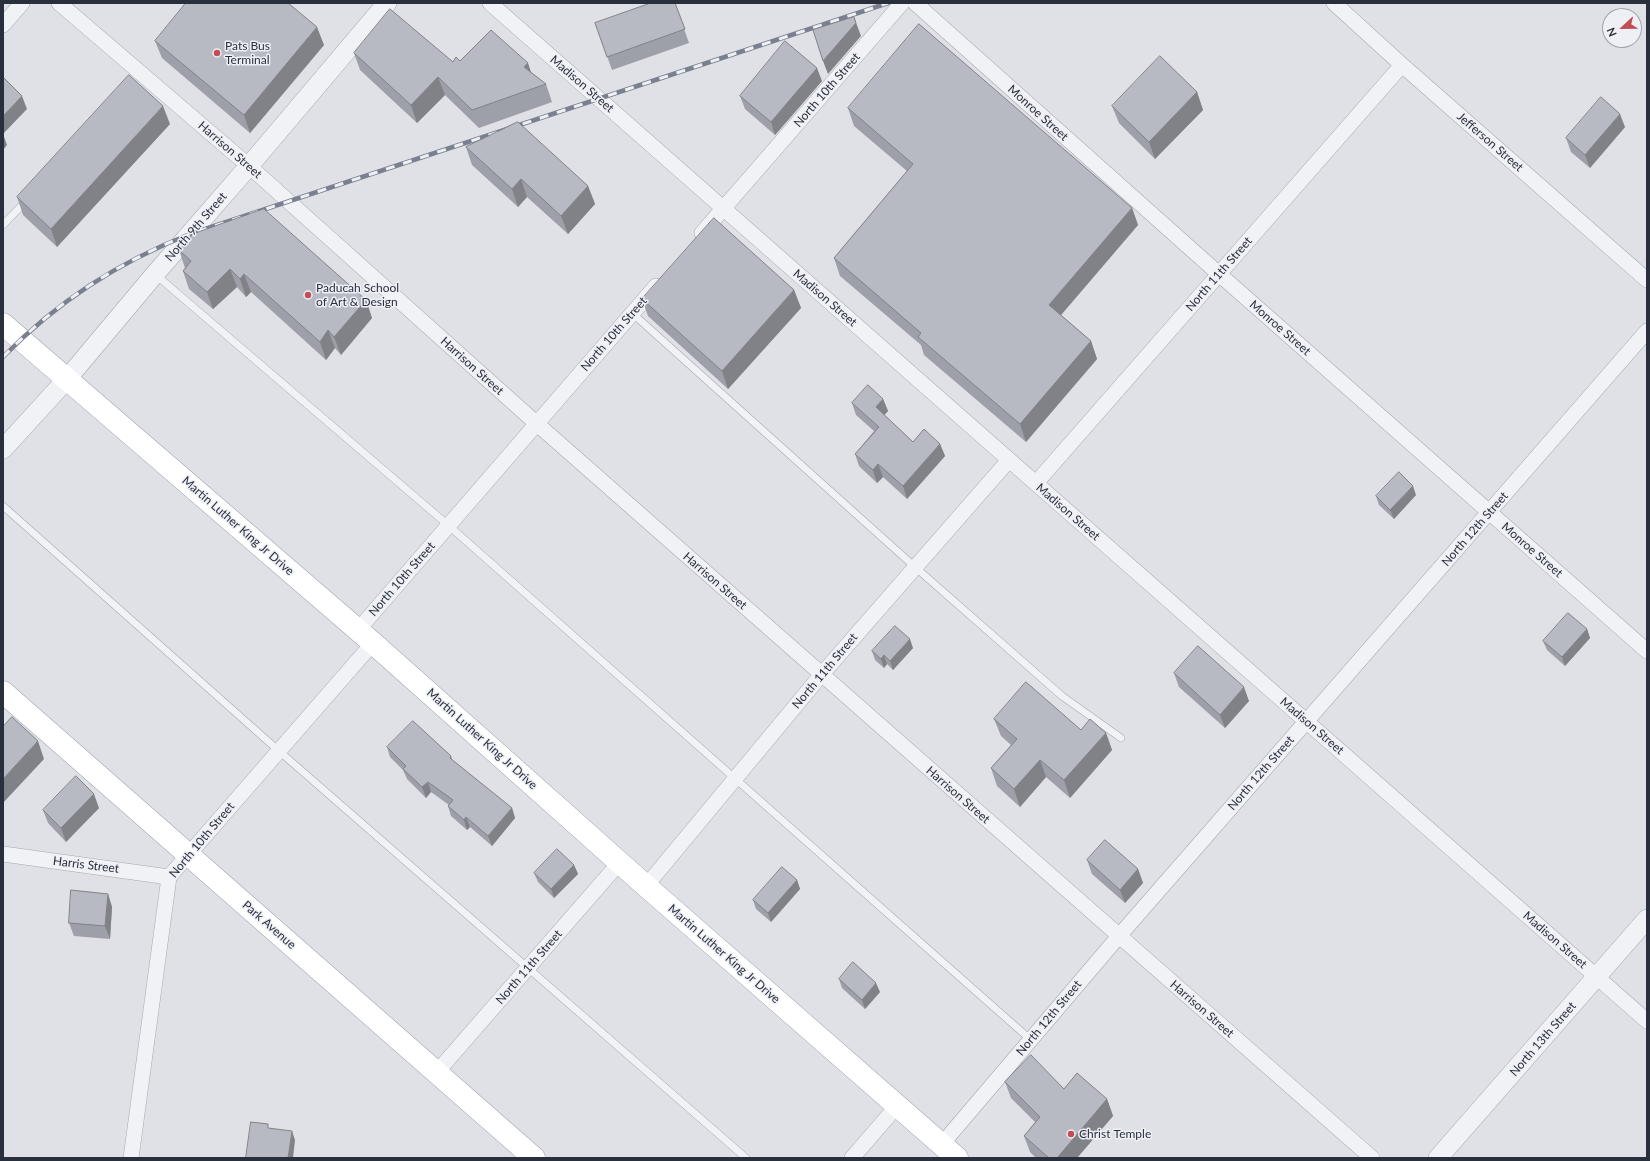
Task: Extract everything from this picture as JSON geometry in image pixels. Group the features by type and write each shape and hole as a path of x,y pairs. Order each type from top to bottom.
{"main road":[{"name":"Martin Luther King Jr Drive","path":"3,324 365,636 646,886 950,1151"},
{"name":"Park Avenue","path":"3,692 534,1158"}],"street":[{"path":"3,25 22,3"},
{"name":"Harrison Street","path":"58,3 141,79 249,166 536,423 1372,1158"},
{"name":"North 9th Street","path":"3,449 67,380 155,274 387,3"},
{"name":"Madison Street","path":"490,3 1647,1020"},
{"name":"North 10th Street","path":"693,244 902,3"},
{"name":"Monroe Street","path":"915,3 1219,274 1647,651"},
{"name":"Jefferson Street","path":"1334,3 1402,65 1647,280"},
{"name":"North 11th Street","path":"1036,483 1402,65"},
{"name":"North 10th Street","path":"131,1158 169,877 279,751 448,525 668,273"},
{"name":"North 12th Street","path":"950,1151 1031,1040 1119,936 1647,332"},
{"name":"North 11th Street","path":"646,886 822,674 1009,460"},
{"name":"Harris Street","path":"3,854 169,877"},
{"name":"North 11th Street","path":"437,1072 529,969 620,862"},
{"name":"North 13th Street","path":"1438,1158 1647,919"},
{"path":"852,1158 897,1106"}],"lane":[{"path":"3,225 30,197"},
{"path":"155,274 448,525 1031,1040"},
{"path":"632,313 915,567 1062,696 1121,738"},
{"path":"3,506 279,751 746,1158"}],"building":[{"path":"186,3 288,3 317,27 244,115 155,41"},
{"path":"651,3 675,3 685,29 607,57 595,23"},
{"path":"390,9 453,62 456,57 460,61 491,30 528,63 524,67 546,84 472,110 438,77 411,105 354,53"},
{"path":"854,17 856,23 823,61 813,30"},
{"path":"919,24 1132,208 1049,305 1091,341 1020,424 918,337 921,333 834,258 913,164 848,108"},
{"path":"785,41 817,68 771,122 740,96"},
{"path":"1160,56 1197,92 1149,142 1112,106"},
{"path":"129,75 163,106 51,229 17,197"},
{"path":"3,77 22,96 3,116"},
{"path":"1601,97 1620,114 1585,155 1566,138"},
{"path":"518,122 588,186 561,216 521,179 512,189 466,147"},
{"name":"Paducah School of Art & Design","path":"264,209 366,300 334,337 328,330 320,342 244,274 240,279 230,269 207,292 183,271 191,261 179,250 193,234"},
{"path":"714,218 794,290 722,371 642,299"},
{"path":"868,385 883,399 876,407 913,442 924,429 940,444 903,486 878,464 873,470 855,454 879,427 852,403"},
{"path":"1399,472 1413,486 1390,510 1376,496"},
{"path":"1568,613 1587,629 1562,657 1543,641"},
{"path":"895,626 910,639 890,661 884,655 881,659 872,651"},
{"path":"1198,646 1244,687 1220,715 1174,673"},
{"path":"1026,682 1081,730 1090,719 1106,733 1064,780 1040,760 1014,789 991,768 1017,739 994,719"},
{"path":"12,717 38,741 3,779 3,727"},
{"path":"413,721 451,756 450,758 512,808 488,836 466,817 464,820 448,806 453,800 428,782 422,787 403,769 406,766 387,747"},
{"path":"76,776 94,794 61,828 43,810"},
{"path":"1105,840 1138,869 1120,890 1087,860"},
{"path":"557,849 574,865 551,889 534,873"},
{"path":"782,867 797,880 768,913 753,900"},
{"path":"71,890 108,894 105,926 69,923"},
{"path":"853,962 876,983 862,1000 839,979"},
{"path":"1031,1055 1064,1089 1077,1073 1107,1099 1057,1158 1049,1158 1024,1136 1040,1117 1005,1082"},
{"path":"251,1122 268,1124 268,1128 292,1131 288,1158 246,1158"}],"railway":[{"path":"3,357 45,318 90,285 113,271 163,245 190,234 888,3"}],"place":[{"name":"Pats Bus Terminal","path":"217,53"},
{"name":"Paducah School of Art & Design","path":"308,295"},
{"name":"Christ Temple","path":"1071,1134"}]}
